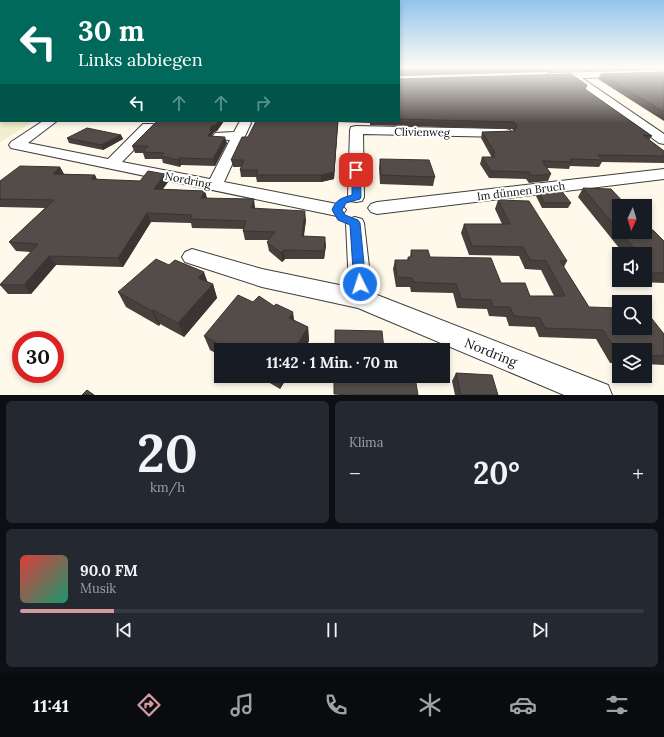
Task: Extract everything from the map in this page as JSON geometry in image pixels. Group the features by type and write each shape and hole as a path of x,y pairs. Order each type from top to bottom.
{"street":[{"path":"587,86 664,140"},
{"name":"Nordring","path":"50,122 16,145 215,185 346,216"},
{"path":"112,164 148,126"},
{"path":"215,185 242,130 220,136"},
{"name":"Clivienweg","path":"356,197 356,130 507,133"},
{"name":"Im dünnen Bruch","path":"377,208 664,174"},
{"path":"346,216 362,223 374,218 377,214 377,208 370,200 356,197 343,201 339,204 346,216 361,299"},
{"name":"Nordring","path":"192,257 262,278 361,299 598,395"}],"shaded area":[{"path":"0,122 32,122 0,142"}],"building":[{"path":"400,86 586,86 585,89 652,136 643,135 664,151 664,156 598,155 603,160 570,159 572,162 542,161 551,174 532,176 529,172 491,171 482,157 495,157 492,153 495,153 482,132 514,131 517,126 514,122 400,119"},
{"path":"622,86 664,86 664,112"},
{"path":"156,122 218,122 216,125 212,126 210,129 211,132 208,136 225,137 213,159 179,158 178,160 161,156 164,153 143,152 148,146 132,146"},
{"path":"256,122 338,122 334,172 321,175 256,175 258,170 240,170 244,160 231,160 242,137 248,137"},
{"path":"87,128 121,135 101,145 67,138"},
{"path":"380,159 429,160 435,177 381,175"},
{"path":"20,166 60,167 53,174 95,175 91,179 140,181 148,171 165,174 154,189 205,191 201,198 254,199 251,208 305,211 302,236 325,237 324,251 284,250 281,253 267,242 275,232 243,231 246,221 190,219 192,215 147,213 118,258 49,256 24,285 0,285 38,244 9,242 54,200 0,199 0,181"},
{"path":"583,188 611,189 620,199 612,199 612,223"},
{"path":"560,189 571,203 545,203 538,191"},
{"path":"498,200 529,201 567,261 560,261 589,307 612,308 612,335 652,335 652,319 664,334 664,356 652,355 652,343 612,344 603,330 545,328 540,318 514,316 510,307 493,307 491,300 461,299 456,284 413,282 412,278 397,277 395,260 409,260 408,257 412,257 411,250 428,250 430,257 491,258 501,283 525,283 530,296 565,296 546,261 530,260 523,247 472,246 464,224 510,224"},
{"path":"653,230 664,241 664,273 652,273 652,247 633,247 626,239 652,239"},
{"path":"156,259 169,265 175,260 204,272 198,278 213,284 178,323 153,310 152,311 118,292"},
{"path":"238,295 253,302 259,296 274,306 276,304 293,312 289,318 308,327 298,343 217,343 204,336"},
{"path":"335,330 382,331 383,343 335,343"},
{"path":"456,373 492,375 498,395 461,395"},
{"path":"334,383 416,383 418,395 350,395 334,394"},
{"path":"87,390 94,395 82,395"}],"route":[{"path":"356,170 356,197 343,201 339,204 337,210 341,217 346,221 355,223 360,284"}]}
